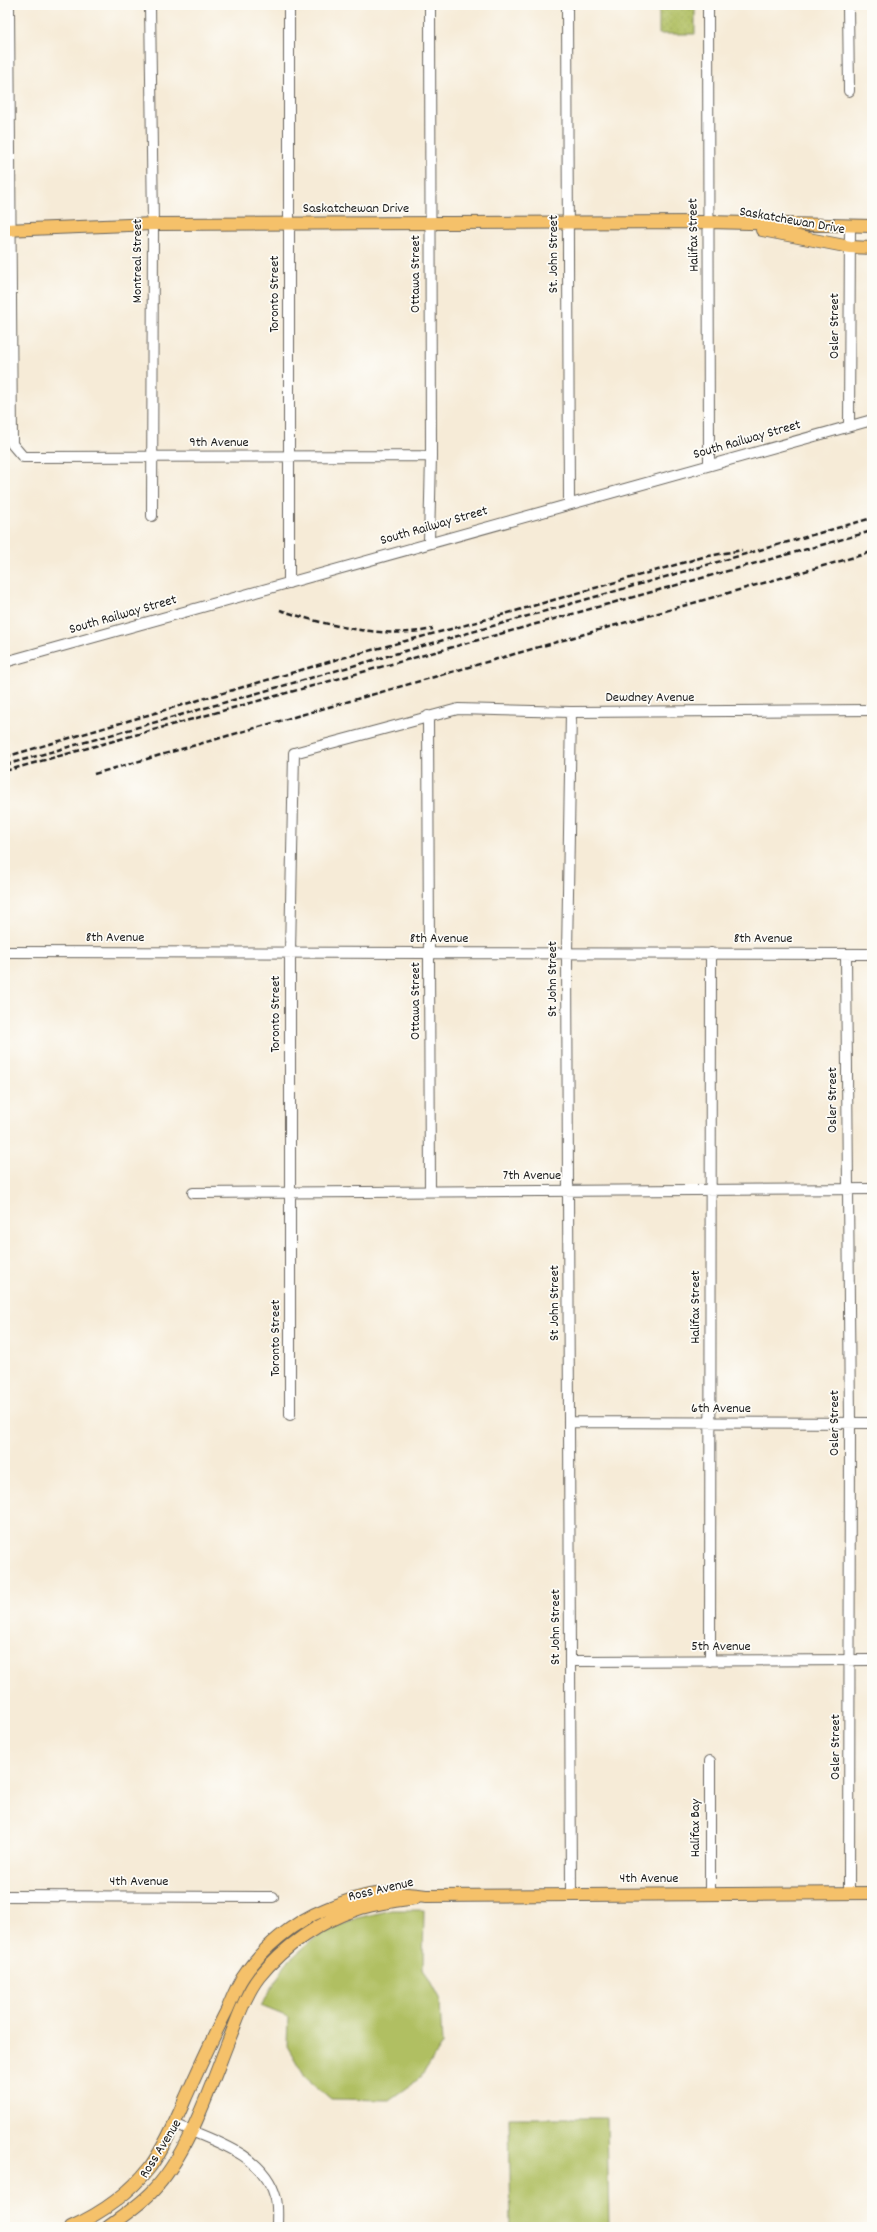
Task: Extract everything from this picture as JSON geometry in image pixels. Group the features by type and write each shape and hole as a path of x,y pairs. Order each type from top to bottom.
{"main road":[{"name":"Saskatchewan Drive","path":"8,230 153,224 708,222 872,226"},
{"name":"Saskatchewan Drive","path":"708,222 780,232 850,247 872,248"},
{"name":"Ross Avenue","path":"71,2227 92,2218 122,2197 150,2167 174,2124 207,2049 242,1977 262,1953 291,1927 318,1912 342,1902 369,1894 395,1891 426,1896"},
{"name":"4th Avenue","path":"426,1896 872,1893"},
{"name":"Ross Avenue","path":"108,2227 131,2211 152,2192 178,2156 192,2132 243,2008 258,1978 277,1957 302,1937 327,1922 358,1909 426,1896"}],"street":[{"path":"8,230 9,5"},
{"name":"Montreal Street","path":"150,5 153,224 151,457 152,516"},
{"name":"Toronto Street","path":"289,5 289,582"},
{"name":"Ottawa Street","path":"429,542 431,456 429,224 430,5"},
{"name":"St. John Street","path":"567,5 569,503"},
{"name":"Halifax Street","path":"708,5 709,465"},
{"path":"848,5 849,92"},
{"name":"Osler Street","path":"849,426 850,225"},
{"name":"9th Avenue","path":"8,230 12,444 23,457 431,456"},
{"name":"South Railway Street","path":"5,662 429,542 872,420"},
{"name":"Dewdney Avenue","path":"428,716 458,709 571,712 872,710"},
{"name":"St John Street","path":"571,712 567,953 571,1894"},
{"name":"Toronto Street","path":"290,1415 290,952 294,754 428,716"},
{"name":"Ottawa Street","path":"428,716 430,1190"},
{"name":"8th Avenue","path":"5,952 872,954"},
{"name":"Halifax Street","path":"710,1661 709,1423 711,953"},
{"name":"Osler Street","path":"846,954 850,1423 849,1893"},
{"name":"7th Avenue","path":"193,1193 430,1190 872,1189"},
{"name":"6th Avenue","path":"570,1422 872,1423"},
{"name":"5th Avenue","path":"571,1661 872,1660"},
{"name":"Halifax Bay","path":"710,1761 710,1894"},
{"name":"4th Avenue","path":"5,1896 273,1897"},
{"path":"174,2124 231,2147 259,2169 269,2183 276,2200 277,2227"}],"green space":[{"path":"659,5 695,5 695,34 659,34"},
{"path":"392,1910 424,1910 423,1968 440,2000 442,2045 420,2078 389,2100 331,2099 305,2077 287,2046 288,2017 261,2006 287,1962 316,1937 357,1918"},
{"path":"509,2118 607,2118 609,2227 511,2227"}],"railway":[{"path":"5,765 872,518"},
{"path":"5,771 872,531"},
{"path":"5,757 342,658 477,622 703,557 742,550"},
{"path":"94,774 872,552"},
{"path":"280,610 336,626 375,632 414,632 433,629"}]}
